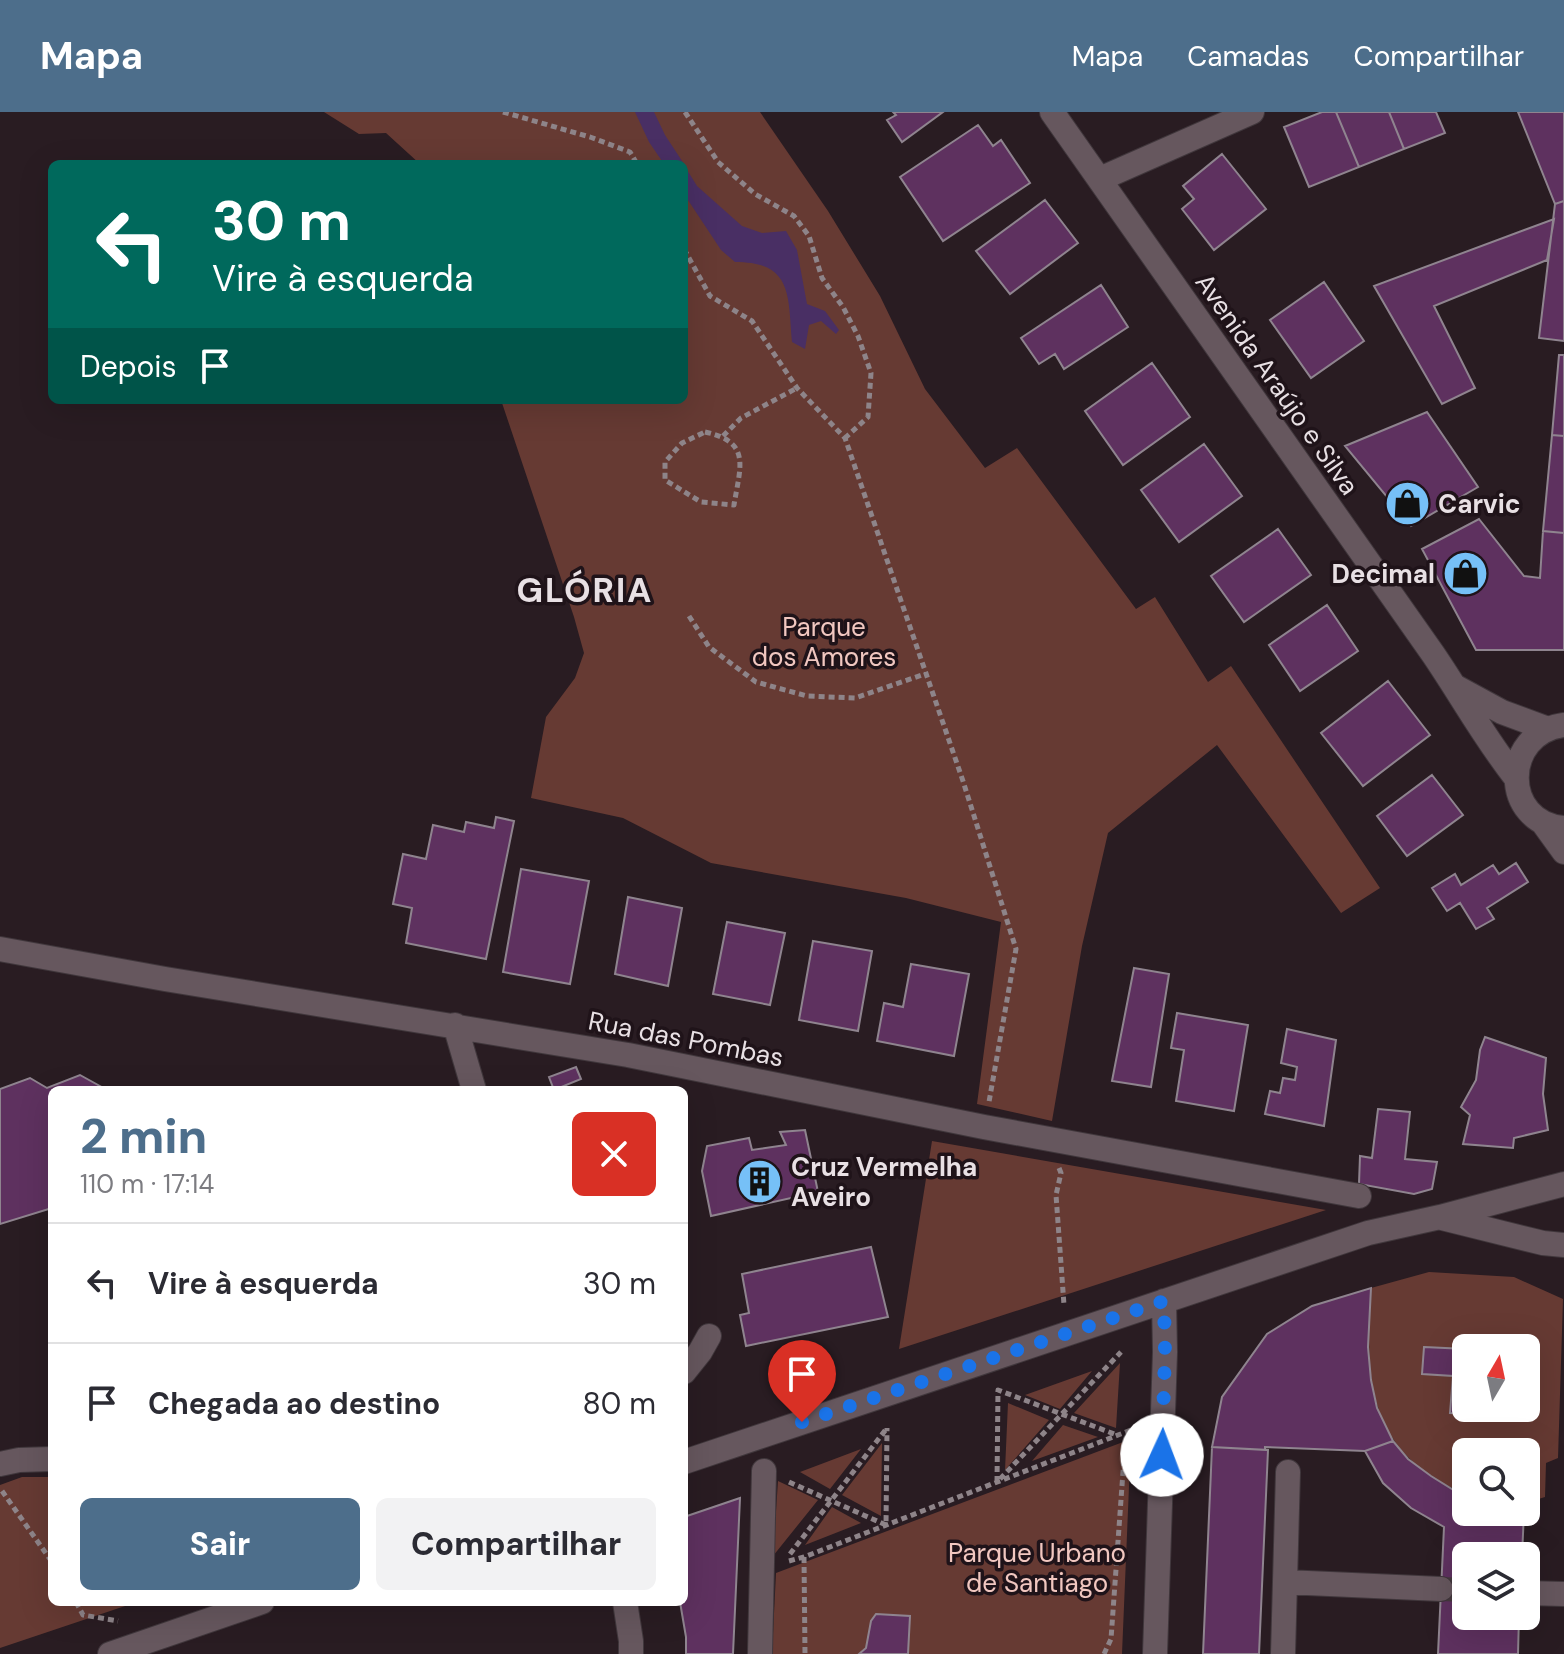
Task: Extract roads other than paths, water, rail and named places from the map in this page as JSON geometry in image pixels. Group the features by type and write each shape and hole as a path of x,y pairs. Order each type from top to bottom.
{"street":[{"name":"Avenida Araújo e Silva","path":"1052,112 1456,687 1494,750 1516,778 1524,804 1533,815 1554,825 1564,852"},
{"path":"1100,179 1252,112"},
{"name":"Avenida Araújo e Silva","path":"1456,687 1502,712 1556,727"},
{"path":"1516,778 1517,763 1524,748 1535,736 1556,727"},
{"name":"Rua das Pombas","path":"0,949 628,1055 984,1127 1359,1196"},
{"path":"455,1025 473,1086"},
{"path":"688,1461 1368,1233 1564,1184"},
{"path":"1440,1217 1543,1243 1564,1245"},
{"path":"1155,1654 1164,1301"},
{"path":"688,1367 709,1336"},
{"path":"0,1464 48,1459"},
{"path":"760,1654 764,1471"},
{"path":"1283,1654 1288,1472"},
{"path":"1285,1582 1441,1589"},
{"path":"1540,1593 1564,1594"},
{"path":"121,1650 242,1606"},
{"path":"626,1606 631,1654"}],"tunnel":[{"path":"1441,1589 1452,1589"}],"place":[{"name":"Carvic","path":"1407,504"},
{"name":"Decimal","path":"1466,574"},
{"name":"Cruz Vermelha Aveiro","path":"760,1182"}],"district":[{"name":"GLÓRIA","path":"585,590"}],"park label":[{"name":"Parque dos Amores","path":"824,642"},
{"name":"Parque Urbano de Santiago","path":"1037,1568"}]}
